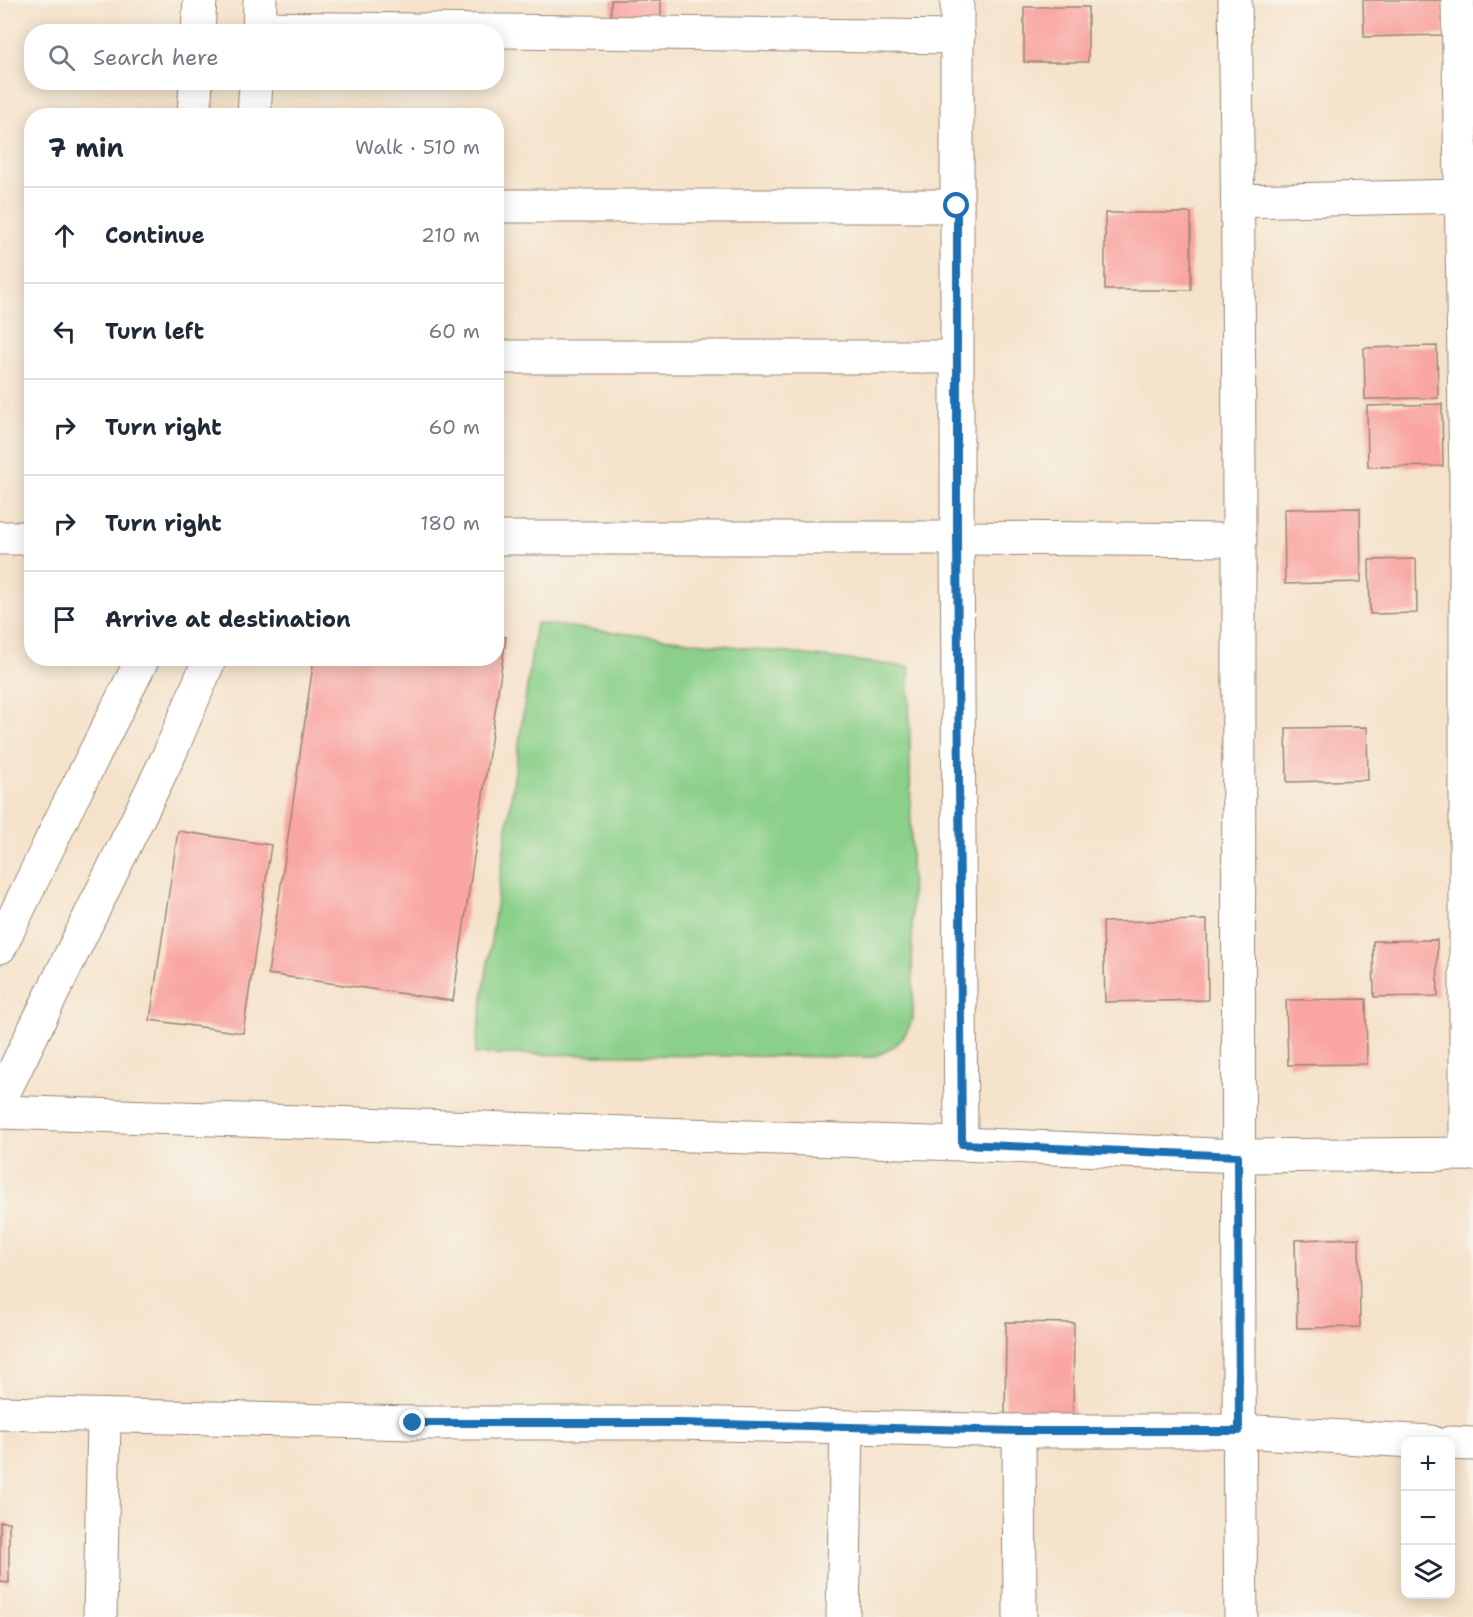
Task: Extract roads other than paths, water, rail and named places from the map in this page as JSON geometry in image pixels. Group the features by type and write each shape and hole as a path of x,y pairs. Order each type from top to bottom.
{"street":[{"path":"198,24 200,0"},
{"path":"957,0 956,357 962,1144"},
{"path":"1235,0 1239,201 1238,1156 1241,1617"},
{"path":"0,1112 962,1144 1238,1156 1469,1154 1469,480 1458,0"},
{"path":"259,20 423,24"},
{"path":"504,26 957,37"},
{"path":"194,108 196,90"},
{"path":"254,108 256,90"},
{"path":"1239,201 1461,196"},
{"path":"504,206 957,206"},
{"path":"504,357 956,357"},
{"path":"0,538 24,538"},
{"path":"504,538 1240,540"},
{"path":"0,947 139,666"},
{"path":"0,1100 170,753 207,666"},
{"path":"0,1413 413,1423 680,1423 1019,1431 1239,1431 1401,1440"},
{"path":"100,1617 104,1416"},
{"path":"843,1617 847,1427"},
{"path":"1019,1431 1020,1617"},
{"path":"1455,1443 1473,1444"}]}
